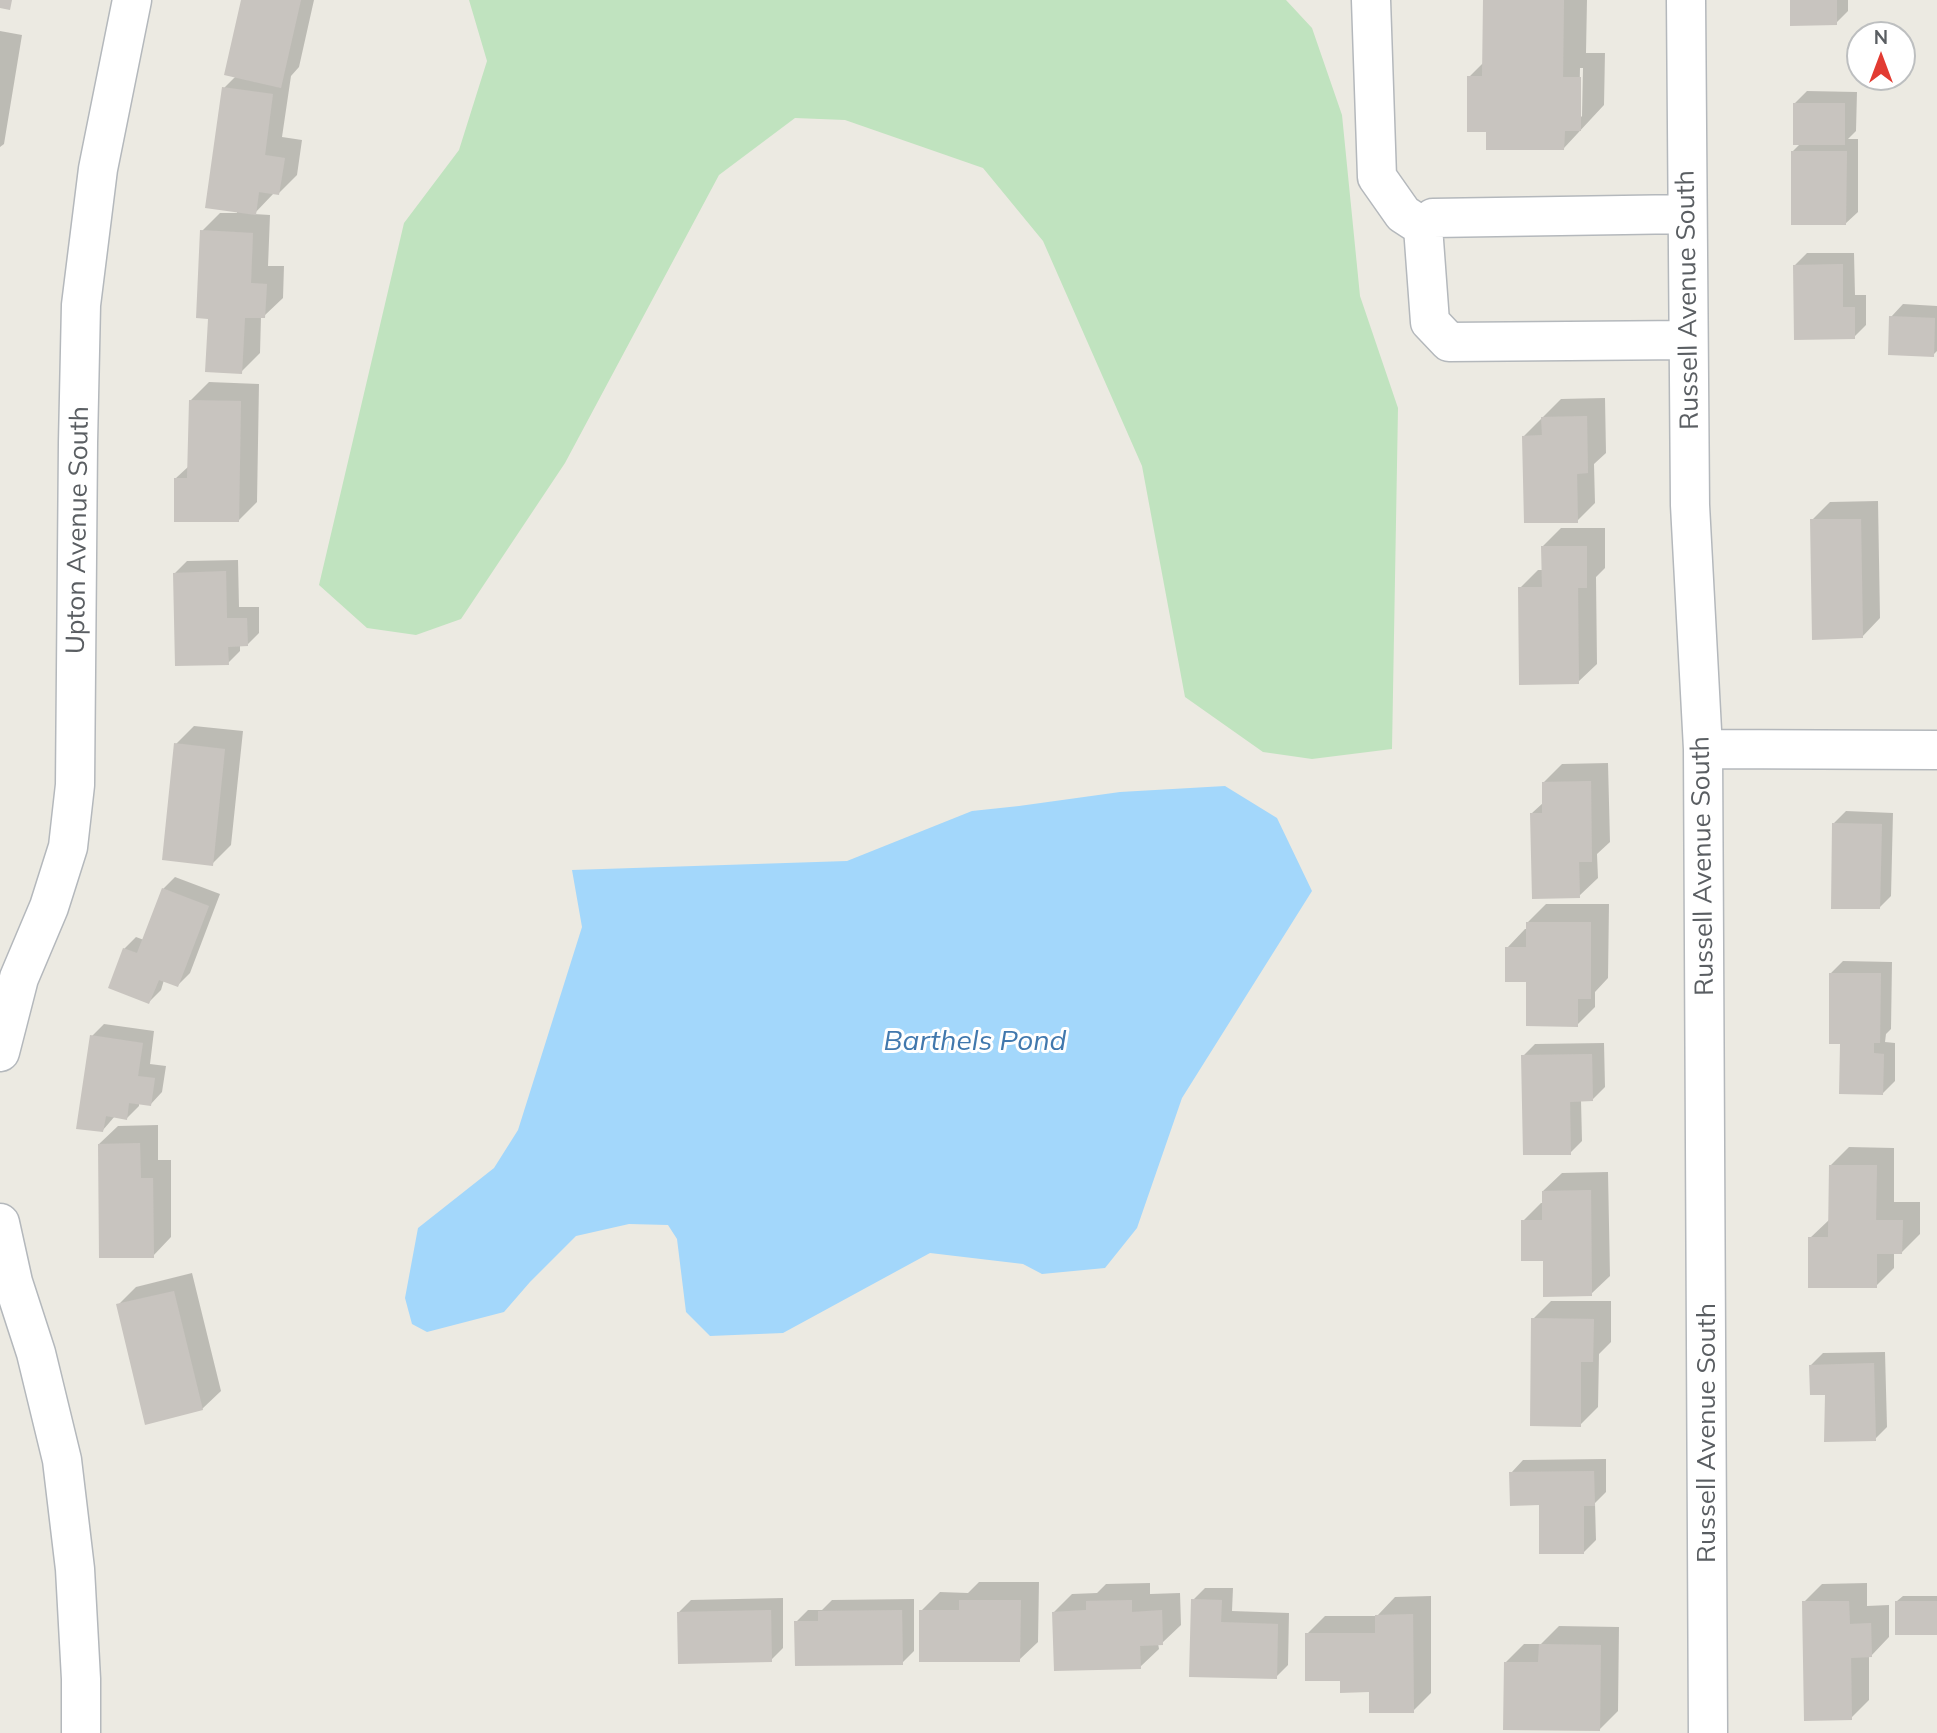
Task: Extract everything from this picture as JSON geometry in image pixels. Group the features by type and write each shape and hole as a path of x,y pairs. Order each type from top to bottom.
{"street":[{"name":"Upton Avenue South","path":"0,1052 19,978 49,907 68,848 75,785 81,305 98,169 132,0"},
{"path":"1371,0 1377,177 1403,214 1423,227"},
{"name":"Russell Avenue South","path":"1686,0 1690,505 1703,749 1708,1733"},
{"path":"1423,227 1433,218 1687,214"},
{"path":"1423,227 1430,322 1448,342 1688,340"},
{"path":"1703,749 1937,750"},
{"path":"0,1223 13,1282 36,1353 62,1460 75,1569 81,1733"}],"green space":[{"path":"469,0 1286,0 1312,28 1342,115 1360,296 1398,408 1392,749 1312,759 1263,752 1185,697 1142,466 1043,241 983,168 845,120 795,118 719,175 565,463 461,619 416,635 367,628 319,585 404,223 459,150 487,61"}],"water":[{"name":"Barthels Pond","path":"1225,786 1277,818 1312,891 1182,1098 1137,1228 1105,1268 1042,1274 1023,1264 930,1253 783,1333 710,1336 686,1312 677,1239 668,1225 629,1224 576,1236 504,1312 427,1332 412,1324 405,1298 418,1228 494,1168 518,1130 582,927 572,870 847,861 972,811 1120,792"}],"building":[{"path":"0,0 12,0 10,10 0,8"},
{"path":"241,0 301,0 281,88 224,75"},
{"path":"1483,0 1564,0 1563,77 1581,77 1581,131 1565,131 1564,150 1486,150 1486,132 1467,132 1467,76 1482,76"},
{"path":"1790,0 1837,0 1837,25 1790,26"},
{"path":"222,87 273,94 265,155 285,158 279,195 259,192 256,215 205,208"},
{"path":"1793,103 1845,103 1845,145 1793,145"},
{"path":"1791,151 1847,151 1846,225 1791,225"},
{"path":"200,230 253,233 251,283 267,284 265,318 245,318 242,374 205,372 208,319 196,318"},
{"path":"1843,264 1843,307 1855,307 1855,339 1794,340 1793,265"},
{"path":"1889,316 1935,318 1934,357 1888,355"},
{"path":"189,400 241,401 239,522 174,522 174,478 187,478"},
{"path":"1587,416 1588,473 1577,474 1578,523 1524,523 1522,436 1542,435 1541,417"},
{"path":"1810,519 1861,519 1863,638 1812,640"},
{"path":"1541,546 1587,546 1587,588 1578,588 1579,684 1519,685 1518,587 1542,587"},
{"path":"226,571 227,618 247,618 248,646 228,647 229,665 175,666 173,573"},
{"path":"174,743 225,749 213,866 162,860"},
{"path":"1591,781 1592,862 1579,862 1580,898 1532,899 1530,813 1542,813 1542,782"},
{"path":"1832,823 1882,824 1880,909 1831,909"},
{"path":"162,888 209,906 178,987 159,980 149,1004 108,988 123,948 137,953"},
{"path":"1526,922 1591,922 1591,999 1578,999 1578,1027 1526,1026 1526,982 1505,982 1505,947 1526,947"},
{"path":"1829,973 1881,973 1880,1043 1874,1043 1874,1053 1884,1054 1883,1095 1839,1094 1840,1044 1829,1044"},
{"path":"90,1035 143,1043 138,1076 155,1078 151,1106 129,1103 127,1120 106,1116 103,1132 76,1129"},
{"path":"1592,1054 1593,1101 1570,1102 1571,1155 1523,1155 1521,1055"},
{"path":"140,1143 141,1178 153,1178 154,1258 99,1258 98,1144"},
{"path":"1829,1165 1877,1165 1876,1220 1903,1220 1902,1254 1877,1254 1877,1288 1808,1288 1808,1237 1828,1237"},
{"path":"1591,1190 1592,1296 1543,1297 1543,1261 1521,1261 1521,1220 1542,1220 1542,1191"},
{"path":"174,1291 203,1410 145,1425 116,1304"},
{"path":"1531,1318 1594,1319 1593,1362 1581,1362 1581,1427 1530,1426"},
{"path":"1874,1363 1876,1441 1824,1442 1825,1395 1810,1395 1809,1365"},
{"path":"1594,1471 1595,1506 1584,1506 1584,1554 1539,1554 1539,1505 1510,1506 1509,1472"},
{"path":"1191,1599 1222,1600 1221,1622 1278,1624 1277,1679 1189,1677"},
{"path":"959,1600 1021,1600 1020,1662 919,1662 919,1610 959,1610"},
{"path":"1132,1600 1132,1612 1162,1610 1163,1645 1140,1646 1141,1669 1054,1671 1052,1612 1086,1610 1086,1601"},
{"path":"1802,1601 1849,1601 1850,1624 1871,1623 1872,1657 1851,1658 1852,1720 1804,1721"},
{"path":"1895,1601 1937,1601 1937,1635 1895,1635"},
{"path":"771,1610 772,1662 678,1664 677,1612"},
{"path":"902,1610 903,1665 795,1666 794,1621 818,1621 818,1611"},
{"path":"1413,1614 1414,1713 1369,1713 1369,1692 1340,1693 1340,1681 1305,1681 1305,1633 1375,1633 1375,1615"},
{"path":"1539,1644 1601,1645 1600,1731 1503,1730 1504,1662 1538,1662"}]}
